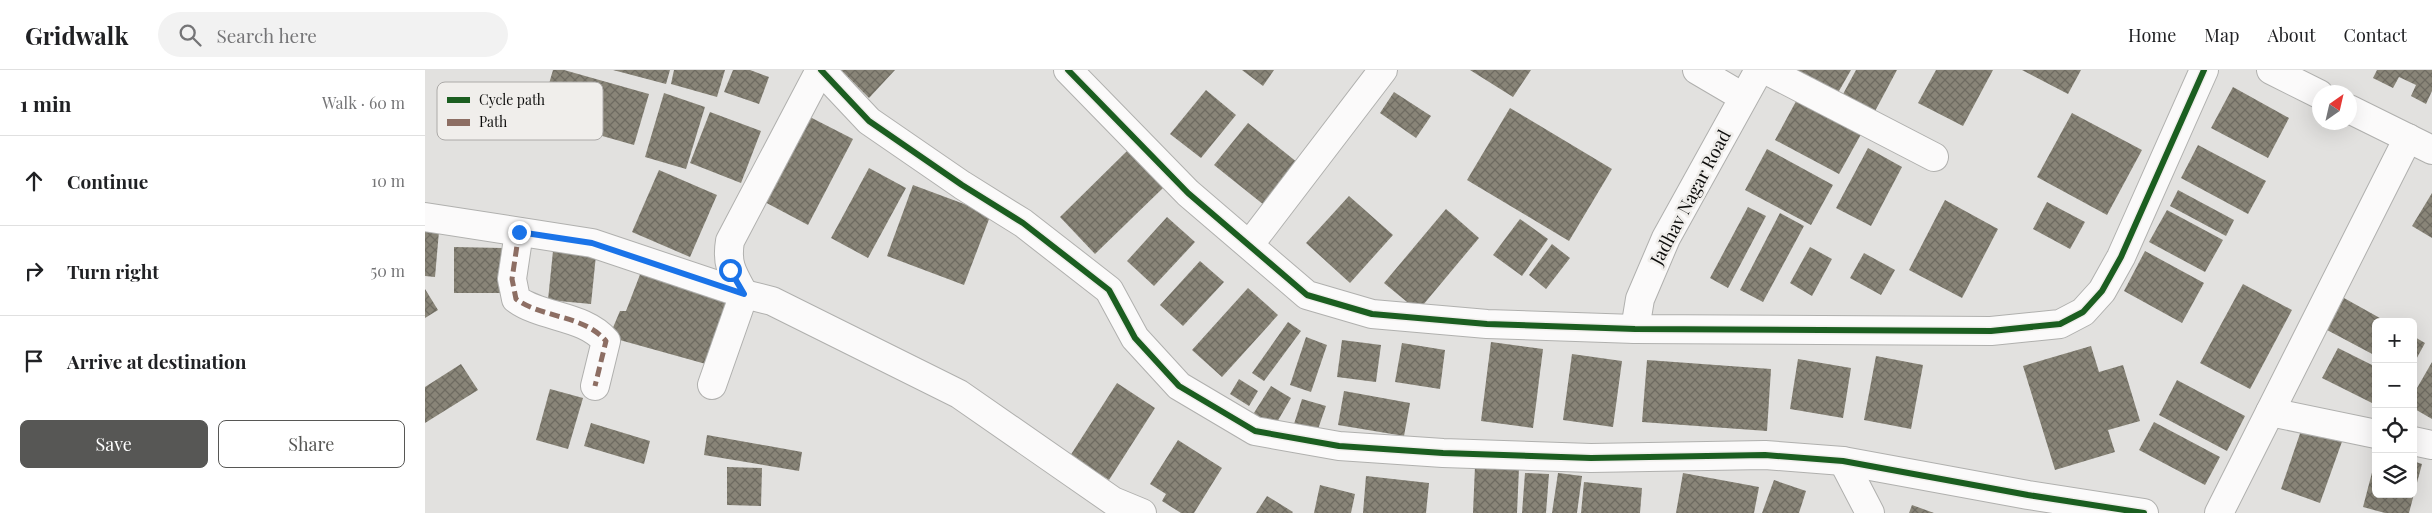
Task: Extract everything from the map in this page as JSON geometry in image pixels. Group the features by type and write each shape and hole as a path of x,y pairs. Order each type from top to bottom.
{"street":[{"path":"712,385 744,294 730,270 728,253 730,241 820,70 869,121 962,185 1023,223 1109,290 1135,338 1179,386 1255,431 1339,446 1443,452 1591,458 1765,455 1843,461 2028,495 2144,513"},
{"path":"1068,70 1188,193 1307,295 1371,314 1487,324 1635,329 1991,331 2061,324 2083,312 2102,291 2121,257 2204,70"},
{"path":"1249,244 1383,70"},
{"path":"1697,70 1743,97"},
{"name":"Jadhav Nagar Road","path":"1635,329 1640,298 1665,238 1759,70"},
{"path":"1766,70 1934,157"},
{"path":"2271,70 2312,90"},
{"path":"2357,113 2432,150"},
{"path":"2219,513 2408,138"},
{"path":"425,217 592,243 744,294 771,301 959,394 1113,501 1142,513"},
{"path":"519,232 512,279 516,299 528,308 549,312 598,332 606,341 595,386"},
{"path":"2270,412 2372,433"},
{"path":"2417,442 2432,445"},
{"path":"1843,461 1870,513"}],"building":[{"path":"553,70 564,70 649,94 634,145 603,136 603,82 550,82"},
{"path":"613,70 670,70 666,84"},
{"path":"674,70 725,70 717,97 671,84"},
{"path":"733,70 750,70 769,77 759,104 724,92"},
{"path":"841,70 895,70 869,98"},
{"path":"1242,70 1274,70 1263,86"},
{"path":"1470,70 1531,70 1513,97"},
{"path":"1792,70 1851,70 1835,98"},
{"path":"1856,70 1897,70 1874,113 1842,96"},
{"path":"1936,70 1993,70 1963,126 1918,103"},
{"path":"2022,70 2081,70 2068,94"},
{"path":"2377,70 2432,70 2432,91 2426,104 2411,96 2416,85 2399,77 2393,88 2373,78"},
{"path":"2233,87 2289,118 2268,158 2211,128"},
{"path":"1206,90 1236,115 1201,158 1170,134"},
{"path":"1394,92 1431,116 1416,138 1380,113"},
{"path":"664,93 705,107 686,169 645,157"},
{"path":"1800,94 1864,129 1839,174 1775,140"},
{"path":"1510,108 1612,169 1569,241 1467,180"},
{"path":"710,112 761,131 741,183 690,163"},
{"path":"2072,113 2142,150 2107,215 2037,177"},
{"path":"806,115 853,139 808,225 761,200"},
{"path":"1248,123 1298,163 1264,205 1214,165"},
{"path":"2198,145 2266,181 2248,214 2181,178"},
{"path":"1868,148 1902,167 1871,226 1836,208"},
{"path":"1767,149 1833,185 1811,225 1745,190"},
{"path":"1127,151 1163,188 1095,254 1060,217"},
{"path":"869,168 906,188 868,258 831,238"},
{"path":"659,170 717,195 690,257 632,232"},
{"path":"913,185 991,214 964,285 887,256"},
{"path":"2178,190 2234,220 2226,236 2170,206"},
{"path":"2432,193 2432,238 2412,226"},
{"path":"1349,196 1393,235 1350,283 1306,243"},
{"path":"1945,200 1998,229 1962,298 1909,270"},
{"path":"2047,202 2085,222 2070,249 2033,229"},
{"path":"1748,207 1766,216 1728,288 1710,278"},
{"path":"1446,209 1479,238 1418,311 1384,283"},
{"path":"2167,210 2223,240 2205,272 2149,242"},
{"path":"1780,213 1804,226 1763,302 1740,290"},
{"path":"1167,217 1195,242 1154,286 1127,261"},
{"path":"1520,219 1548,239 1522,276 1493,255"},
{"path":"425,230 439,231 435,277 425,276"},
{"path":"1552,244 1570,258 1546,289 1529,275"},
{"path":"454,247 502,248 502,293 454,293"},
{"path":"1810,247 1832,259 1812,296 1790,283"},
{"path":"553,251 596,255 591,304 548,300"},
{"path":"2145,251 2204,283 2182,323 2124,291"},
{"path":"1864,253 1895,270 1881,295 1850,278"},
{"path":"1200,261 1224,282 1183,326 1160,305"},
{"path":"641,272 739,299 713,366 609,337 620,311 626,311"},
{"path":"2243,284 2292,310 2250,389 2200,363"},
{"path":"1248,288 1278,315 1222,377 1192,350"},
{"path":"425,289 438,310 425,318"},
{"path":"2344,298 2380,318 2372,318 2372,354 2327,330"},
{"path":"1288,322 1301,331 1264,381 1252,373"},
{"path":"1306,337 1327,345 1311,392 1290,385"},
{"path":"2417,338 2425,343 2417,358"},
{"path":"1342,340 1381,345 1376,382 1337,377"},
{"path":"1491,342 1543,349 1533,428 1481,421"},
{"path":"1402,343 1445,350 1440,389 1395,382"},
{"path":"2091,346 2099,372 2123,365 2140,421 2108,430 2115,452 2055,470 2023,366"},
{"path":"2338,348 2372,365 2372,403 2322,378"},
{"path":"1572,354 1622,361 1613,427 1563,420"},
{"path":"1876,356 1923,365 1911,429 1864,420"},
{"path":"1798,359 1851,368 1843,418 1790,409"},
{"path":"1647,360 1771,369 1767,431 1642,422"},
{"path":"2432,362 2432,419 2417,410 2417,388"},
{"path":"461,364 478,390 425,423 425,387"},
{"path":"1239,379 1258,391 1249,406 1230,394"},
{"path":"2177,380 2245,416 2227,451 2159,415"},
{"path":"1117,383 1155,408 1109,480 1070,456"},
{"path":"1271,386 1291,398 1273,429 1252,416"},
{"path":"550,389 583,398 568,449 536,440"},
{"path":"1344,391 1410,403 1404,436 1338,425"},
{"path":"1302,399 1326,406 1317,432 1294,424"},
{"path":"2154,422 2220,457 2205,485 2139,450"},
{"path":"2304,422 2344,436 2320,503 2281,489"},
{"path":"591,423 650,441 644,464 584,446"},
{"path":"707,435 802,452 799,471 704,455"},
{"path":"1178,440 1222,468 1194,513 1181,513 1162,501 1166,494 1150,484"},
{"path":"2417,462 2422,464 2417,483"},
{"path":"1475,466 1519,468 1517,513 1473,513"},
{"path":"727,467 762,468 761,506 727,505"},
{"path":"2372,472 2372,498 2413,498 2409,513 2385,513 2363,507"},
{"path":"1525,473 1549,474 1546,513 1522,513"},
{"path":"1558,473 1582,476 1577,513 1552,513"},
{"path":"1683,473 1759,487 1754,513 1676,513"},
{"path":"1366,476 1429,483 1426,513 1363,513"},
{"path":"1774,480 1806,491 1799,513 1762,513"},
{"path":"1584,482 1642,488 1640,513 1581,513"},
{"path":"1320,485 1355,494 1351,513 1314,513"},
{"path":"1267,496 1293,512 1256,513"},
{"path":"1912,505 1934,513 1909,513"}],"marked path":[{"path":"519,232 512,279 516,299 538,310 586,326 606,341 595,386"}],"cycle path":[{"path":"821,70 869,121 962,185 1023,223 1109,290 1135,338 1179,386 1255,431 1339,446 1443,453 1591,458 1765,455 1843,461 2028,495 2144,513"},
{"path":"1068,70 1188,193 1307,295 1372,314 1487,324 1635,329 1991,331 2060,324 2083,312 2102,291 2121,257 2204,70"}],"route":[{"path":"519,232 592,243 744,294 730,270"}]}
